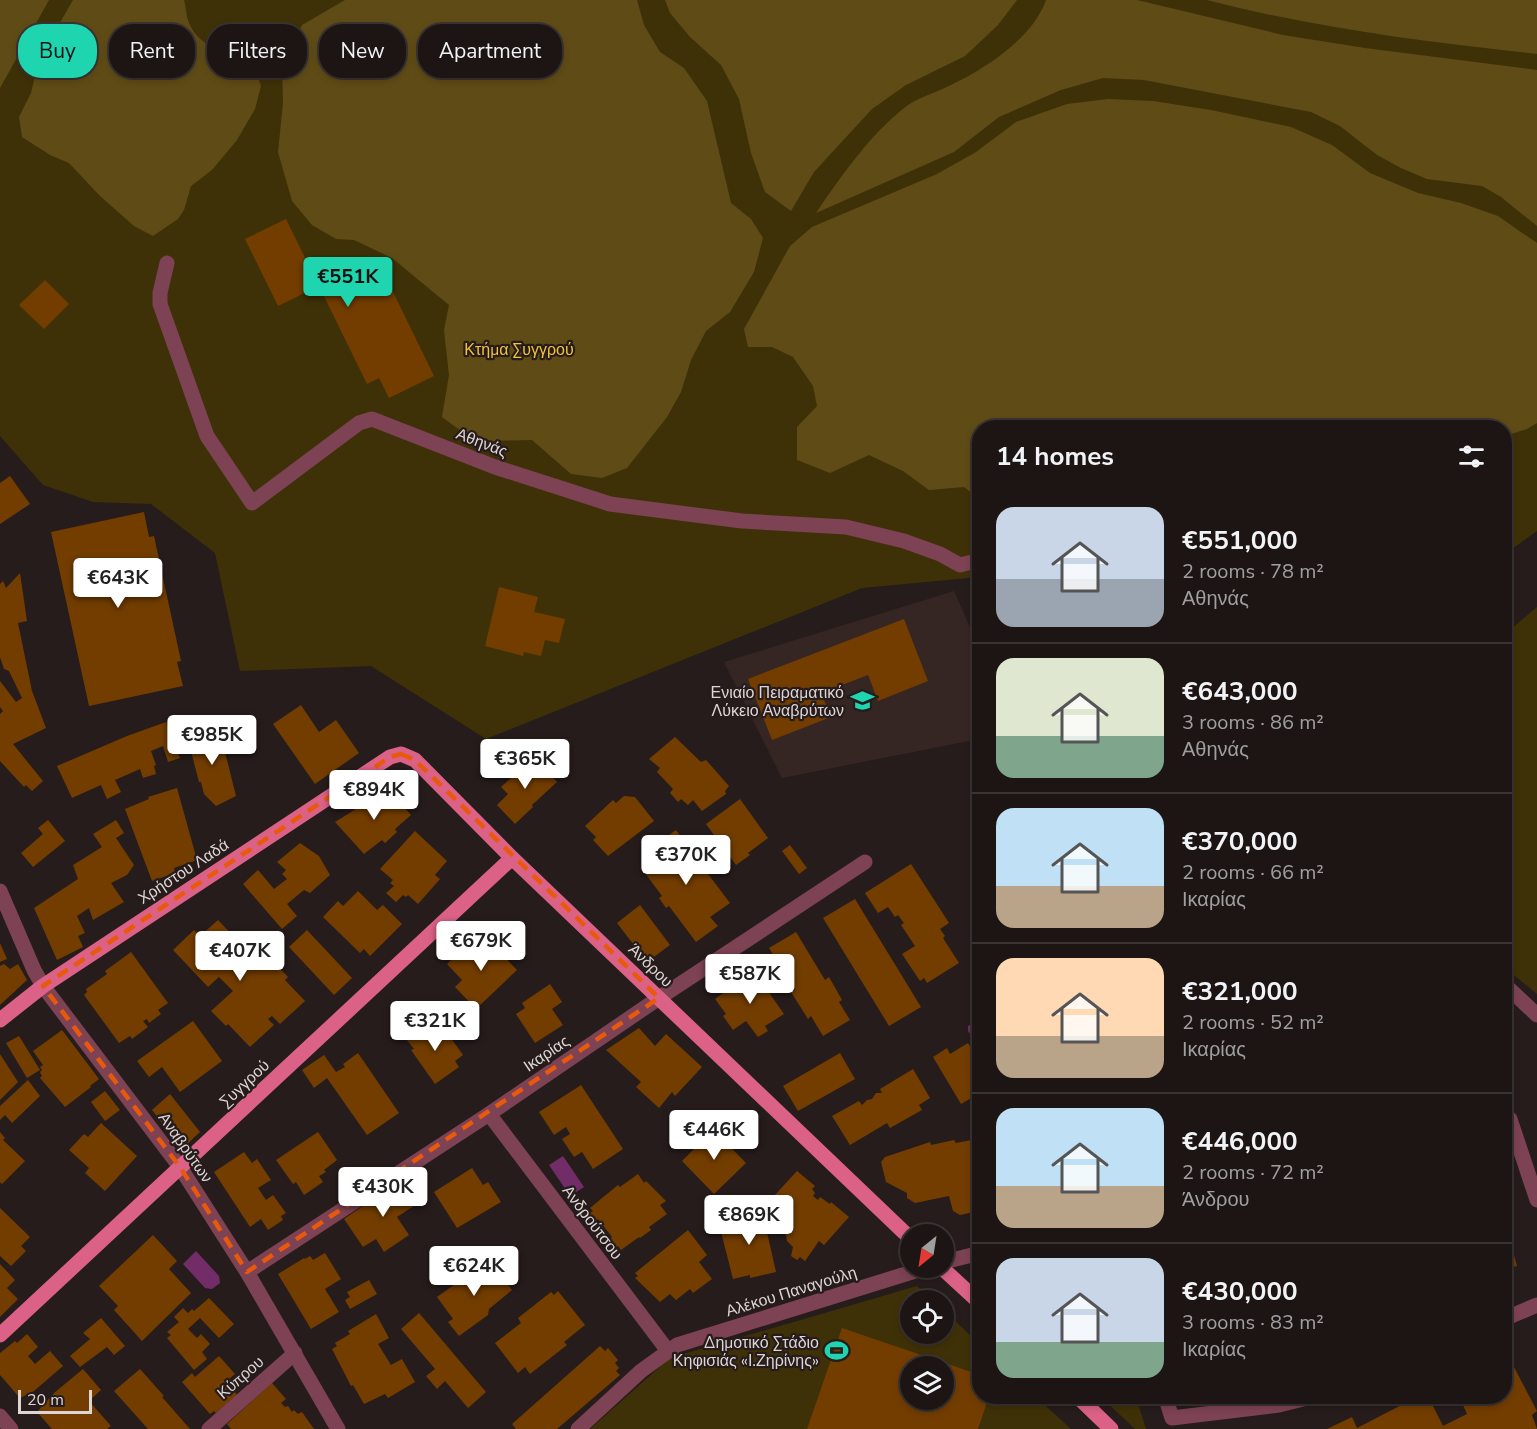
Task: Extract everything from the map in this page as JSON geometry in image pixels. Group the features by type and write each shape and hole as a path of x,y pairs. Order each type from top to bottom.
{"main road":[{"name":"Άνδρου","path":"390,757 401,754 415,760 512,858 900,1228"},
{"name":"Χρήστου Λαδά","path":"0,1020 43,986 390,757"},
{"name":"Συγγρού","path":"0,1335 512,858"},
{"path":"953,1278 972,1296"},
{"path":"1085,1404 1111,1429"}],"street":[{"name":"Αθηνάς","path":"167,263 160,293 160,304 207,436 252,503 359,423 372,419 495,467 610,504 742,521 846,528 904,541 940,554 960,565 972,562"},
{"name":"Ικαρίας","path":"247,1272 489,1114 865,862"},
{"name":"Αναβρύτων","path":"0,891 43,986 180,1167 247,1272 338,1429"},
{"path":"1512,992 1537,1015"},
{"name":"Ανδρούτσου","path":"489,1114 668,1351"},
{"path":"1512,1125 1537,1200"},
{"path":"954,1260 972,1255"},
{"name":"Αλέκου Παναγούλη","path":"578,1429 641,1371 677,1345 900,1276"},
{"path":"1512,1316 1537,1305"},
{"name":"Κύπρου","path":"209,1429 295,1353"},
{"path":"1168,1404 1172,1418 1282,1404"},
{"path":"0,1416 11,1429"}],"highlighted area":[{"path":"401,754 415,760 659,998 247,1272 180,1167 43,986 390,757"}],"shaded area":[{"name":"Ενιαίο Πειραματικό Λύκειο Αναβρύτων","path":"954,591 972,631 972,740 782,778 724,662"},
{"path":"972,1024 972,1036 968,1031 968,1026"},
{"path":"563,1156 584,1187 570,1196 549,1165"},
{"path":"196,1251 219,1276 220,1283 212,1289 205,1288 183,1264"}],"green space":[{"name":"Κτήμα Συγγρού","path":"0,0 1537,0 1537,531 1512,549 1512,420 972,420 972,578 862,588 486,739 371,666 240,671 215,553 151,504 93,502 43,485 0,436"},
{"path":"0,0 49,0 36,24 18,24 18,56 0,88"},
{"path":"73,0 184,0 190,24 109,24 109,78 195,78 195,33 207,43 207,78 258,78 261,86 255,109 237,140 212,170 191,186 184,210 178,219 153,236 134,226 100,196 69,163 50,155 22,137 19,117 31,93 35,78 97,78 97,24 59,24"},
{"path":"345,0 637,0 644,25 660,52 684,68 707,101 731,203 751,219 763,238 754,272 730,312 706,331 691,360 681,392 667,417 627,468 602,478 571,474 532,440 490,441 465,434 442,417 449,375 444,330 449,305 392,258 354,240 336,239 312,225 292,201 278,152 283,103 282,78 307,78 307,24 304,24"},
{"path":"665,0 1017,0 998,25 965,56 906,85 872,109 814,172 791,211 765,192 751,153 739,99 721,65 690,37 670,13"},
{"path":"1046,0 1137,0 1283,35 1537,70 1537,226 1501,197 1482,186 1427,179 1401,168 1377,155 1340,126 1311,112 1144,80 1103,78 1061,90 999,117 954,152 816,213 856,157 891,119 909,104 978,71 1006,51 1030,27 1040,14"},
{"path":"1207,0 1537,0 1537,54 1370,33 1288,19"},
{"path":"1108,99 1153,101 1211,110 1291,127 1332,145 1370,173 1418,193 1461,203 1498,216 1537,243 1537,423 1512,434 1512,420 972,420 972,493 964,487 929,490 903,471 869,455 830,473 797,460 797,427 817,406 813,386 793,357 772,347 748,347 744,329 790,246 812,227 937,174 976,152 1016,122 1067,104"},
{"path":"1537,607 1537,994 1512,974 1512,628"},
{"name":"Δημοτικό Στάδιο Κηφισιάς «Ι.Ζηρίνης»","path":"917,1286 922,1290 903,1290"},
{"name":"Δημοτικό Στάδιο Κηφισιάς «Ι.Ζηρίνης»","path":"900,1291 900,1344 954,1344 954,1320 972,1337 972,1404 1044,1404 1071,1429 590,1429 670,1358"},
{"path":"1108,1404 1138,1404 1146,1429 1135,1429"}],"building":[{"path":"286,219 313,274 345,259 351,269 376,257 434,376 389,398 379,378 367,384 319,286 278,306 245,239"},
{"path":"45,280 69,304 44,329 19,305"},
{"path":"10,476 30,504 0,524 0,483"},
{"path":"144,512 149,537 154,536 181,661 177,662 183,686 89,706 51,532"},
{"path":"20,573 27,621 18,623 32,691 46,728 13,744 43,781 32,791 26,785 24,787 0,761 0,714 3,711 0,707 0,681 16,702 22,698 9,671 4,669 0,657 0,584 3,581 6,588"},
{"path":"499,587 538,597 534,612 565,619 559,643 545,640 541,656 524,652 523,656 485,646"},
{"path":"904,619 928,681 878,701 868,675 821,693 831,717 772,740 748,679"},
{"path":"301,705 319,732 336,720 359,753 315,784 273,724"},
{"path":"166,722 180,758 168,762 163,746 151,751 156,765 154,766 156,774 143,778 140,769 115,780 121,792 107,799 101,785 72,798 57,766"},
{"path":"219,728 236,796 216,806 204,794 201,782 199,782 187,736"},
{"path":"675,737 701,762 706,760 729,786 725,791 726,794 702,811 693,800 688,805 681,799 678,802 670,793 673,789 657,772 660,768 649,759"},
{"path":"534,757 557,782 515,824 497,805 508,794 501,787"},
{"path":"177,788 197,860 174,868 175,873 152,881 125,809 149,799 148,797"},
{"path":"388,789 411,815 395,829 397,832 385,843 382,840 364,854 335,822"},
{"path":"624,796 635,797 654,821 608,856 593,840 596,837 585,826 613,800 616,803"},
{"path":"740,799 768,838 736,865 706,824"},
{"path":"48,820 65,841 33,867 21,853 43,834 38,828"},
{"path":"116,820 124,833 116,838 134,865 127,875 111,883 124,902 93,920 89,908 77,916 85,933 78,936 83,947 57,960 34,908 78,879 73,865 102,847 93,834"},
{"path":"676,830 695,856 699,853 706,863 702,866 730,903 710,917 718,926 696,942 669,906 666,908 659,898 662,896 642,869 662,854 655,845"},
{"path":"415,831 447,861 435,875 440,879 418,904 408,895 406,897 403,895 396,902 386,893 394,886 390,883 393,880 380,869"},
{"path":"300,843 319,856 330,875 310,893 304,890 287,904 297,916 282,929 243,884 258,870 274,889 287,879 282,874 286,870 277,862"},
{"path":"790,845 807,868 799,874 782,851"},
{"path":"911,864 949,923 940,929 959,963 927,983 924,978 920,981 902,954 915,946 901,925 904,923 898,915 895,917 888,907 878,913 865,893"},
{"path":"358,891 377,910 383,905 402,924 370,956 364,949 360,953 323,917 338,901 343,906"},
{"path":"855,899 921,1007 889,1026 823,918"},
{"path":"640,905 670,945 647,962 617,923"},
{"path":"218,920 242,945 238,949 241,952 246,948 258,960 265,953 288,977 285,980 305,1001 280,1024 272,1016 268,1019 274,1025 250,1047 228,1024 226,1026 211,1011 233,991 219,977 208,987 173,950 194,930 200,936"},
{"path":"307,930 352,978 334,995 289,947"},
{"path":"796,932 825,980 829,977 842,1000 839,1002 850,1020 823,1036 811,1016 808,1019 791,992 795,990 769,948"},
{"path":"489,941 517,970 476,1009 455,987 462,980 447,964 469,943 477,952"},
{"path":"0,943 7,959 0,962"},
{"path":"131,952 168,1003 158,1010 161,1014 149,1023 147,1019 143,1021 148,1027 132,1039 130,1036 119,1043 84,995 87,992 86,989 107,974 105,971"},
{"path":"4,964 10,969 18,964 27,980 0,1005 0,966"},
{"path":"754,971 784,1014 765,1026 768,1031 758,1037 746,1021 733,1030 723,1016 726,1014 715,999"},
{"path":"550,984 562,1002 552,1009 563,1025 535,1043 516,1014 525,1008 522,1003"},
{"path":"193,1021 222,1061 180,1092 162,1067 149,1077 137,1061"},
{"path":"434,1021 445,1037 448,1034 463,1055 455,1061 459,1067 435,1084 411,1050 414,1049 407,1040"},
{"path":"639,1028 655,1046 666,1034 702,1067 675,1096 672,1092 659,1108 636,1087 641,1082 606,1050"},
{"path":"62,1030 99,1079 65,1107 40,1078 42,1070 40,1067 43,1065 33,1051"},
{"path":"19,1036 40,1070 27,1078 6,1043"},
{"path":"968,1043 972,1049 972,1098 961,1104 933,1057 947,1048 950,1054"},
{"path":"358,1053 399,1113 367,1135 327,1078 314,1088 302,1070 324,1055 336,1072 345,1067 343,1064"},
{"path":"840,1053 855,1079 798,1111 783,1086"},
{"path":"0,1054 18,1082 0,1100"},
{"path":"913,1069 930,1098 919,1105 922,1110 890,1128 887,1123 850,1145 832,1116 859,1101 862,1105 872,1099 876,1093 882,1093 880,1089"},
{"path":"28,1080 40,1096 12,1123 5,1115 0,1120 0,1106"},
{"path":"581,1085 623,1149 593,1169 582,1152 574,1157 562,1139 570,1134 566,1127 554,1135 539,1112"},
{"path":"105,1091 120,1110 105,1121 91,1102"},
{"path":"170,1094 200,1132 182,1149 152,1110"},
{"path":"101,1123 137,1156 105,1191 85,1173 89,1168 69,1150 84,1134 88,1137"},
{"path":"710,1126 746,1163 714,1194 682,1161 706,1137 703,1134"},
{"path":"0,1132 5,1138 3,1140 25,1161 2,1184 0,1182"},
{"path":"318,1132 337,1160 319,1176 323,1182 304,1195 296,1182 293,1184 276,1160"},
{"path":"954,1140 956,1143 972,1141 972,1212 960,1215 953,1211 949,1196 915,1203 907,1198 907,1193 886,1182 881,1162 885,1157 930,1142 931,1145"},
{"path":"244,1152 252,1163 257,1159 271,1180 258,1188 266,1200 273,1195 286,1213 281,1216 283,1220 268,1230 261,1219 250,1227 214,1172"},
{"path":"472,1168 483,1185 488,1182 501,1202 457,1228 434,1192"},
{"path":"797,1171 815,1186 812,1189 815,1193 813,1196 818,1200 820,1197 830,1204 831,1202 849,1217 824,1245 819,1241 805,1261 800,1257 797,1260 791,1256 793,1247 787,1241 779,1201 774,1196"},
{"path":"638,1174 644,1183 646,1181 666,1201 660,1205 667,1214 649,1227 651,1230 640,1238 621,1250 618,1246 614,1249 608,1241 612,1237 598,1219 594,1222 588,1214 593,1211 590,1208 618,1185 620,1187"},
{"path":"406,1181 420,1202 397,1217 409,1235 384,1252 376,1239 363,1247 344,1219 386,1190 388,1193"},
{"path":"757,1206 758,1210 762,1210 776,1272 733,1279 720,1228 734,1225 733,1219 744,1217 743,1209"},
{"path":"0,1208 30,1237 21,1246 26,1251 11,1266 0,1256"},
{"path":"688,1230 707,1255 699,1262 712,1279 693,1293 690,1289 676,1300 670,1294 660,1302 635,1278 638,1276 635,1273"},
{"path":"153,1235 177,1261 169,1269 191,1293 142,1341 114,1310 118,1306 99,1286"},
{"path":"1512,1248 1517,1266 1512,1267"},
{"path":"325,1253 341,1279 325,1289 339,1312 311,1329 278,1274 304,1258 310,1256 313,1260"},
{"path":"489,1260 512,1290 489,1309 488,1315 459,1336 448,1322 453,1319 437,1297"},
{"path":"0,1264 15,1280 7,1288 18,1299 0,1317"},
{"path":"369,1280 377,1294 350,1309 345,1300 350,1297 347,1292"},
{"path":"558,1291 585,1325 564,1342 567,1345 530,1374 525,1367 518,1373 495,1343 521,1323 518,1318 551,1292 554,1295"},
{"path":"209,1298 234,1324 219,1338 200,1318 188,1329 197,1338 201,1334 210,1344 202,1352 207,1359 194,1370 167,1338 171,1335 167,1332 179,1322 174,1317 183,1308 188,1313 192,1309 194,1311"},
{"path":"419,1313 486,1392 468,1408 445,1381 437,1389 426,1376 435,1369 401,1329"},
{"path":"376,1314 389,1338 378,1344 391,1365 402,1359 415,1382 388,1398 385,1394 364,1404 353,1385 351,1386 332,1349 337,1346 335,1343 350,1334 348,1331"},
{"path":"101,1318 125,1346 114,1355 107,1347 80,1367 70,1356 90,1339 83,1333"},
{"path":"842,1328 924,1356 900,1356 900,1410 954,1410 954,1366 972,1372 972,1404 986,1404 978,1429 807,1429"},
{"path":"27,1334 38,1347 28,1356 35,1364 50,1351 63,1366 34,1391 20,1398 0,1375 0,1353"},
{"path":"600,1346 605,1351 608,1348 618,1360 615,1363 619,1368 616,1371 620,1375 557,1429 516,1429 512,1424"},
{"path":"219,1356 235,1374 229,1379 238,1389 235,1392 237,1395 216,1413 214,1411 210,1414 182,1382 192,1373 195,1377"},
{"path":"1514,1367 1537,1411 1532,1415 1537,1429 1327,1429 1352,1417 1357,1428 1404,1404 1432,1404 1443,1426 1467,1414 1463,1404 1512,1404 1512,1368"},
{"path":"83,1369 101,1390 89,1401 111,1426 107,1429 52,1429 37,1412 54,1393"},
{"path":"140,1369 190,1429 148,1429 114,1391"},
{"path":"272,1383 286,1399 281,1403 285,1407 288,1406 292,1412 294,1410 298,1414 302,1412 314,1429 231,1429 227,1424"}],"place":[{"name":"Ενιαίο Πειραματικό Λύκειο Αναβρύτων","path":"862,701"},
{"name":"Δημοτικό Στάδιο Κηφισιάς «Ι.Ζηρίνης»","path":"837,1351"}]}
